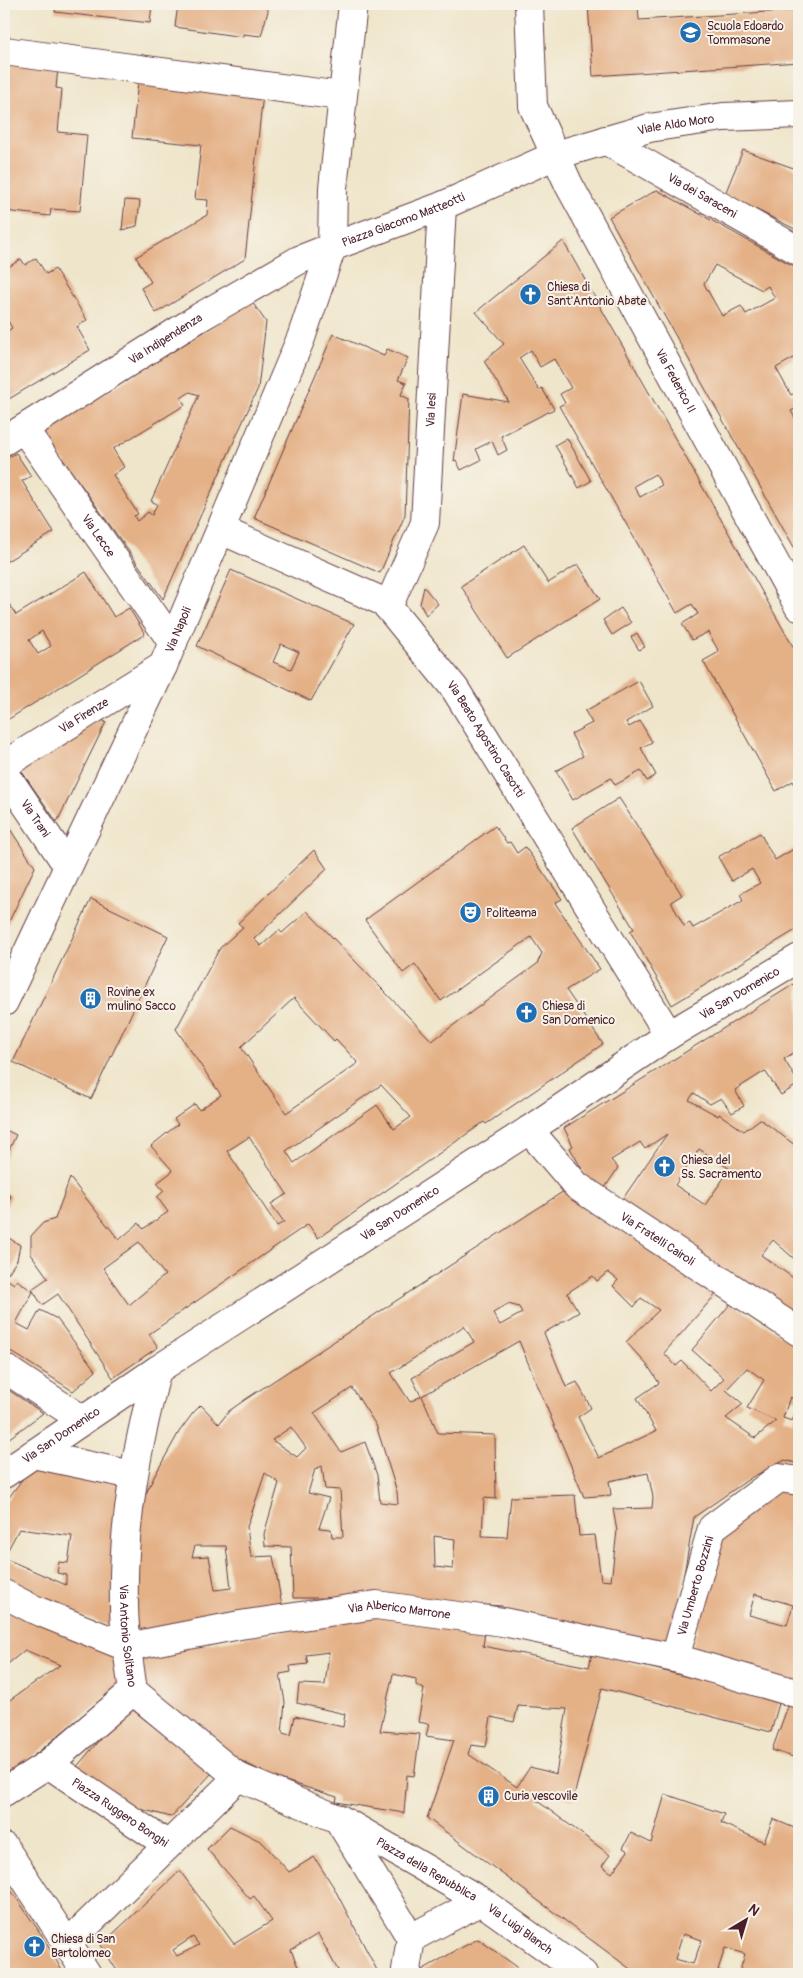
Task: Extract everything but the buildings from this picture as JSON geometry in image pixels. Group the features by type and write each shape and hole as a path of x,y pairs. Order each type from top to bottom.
{"street":[{"name":"Piazza Giacomo Matteotti","path":"353,4 341,96 333,188 332,247 442,206 556,155"},
{"path":"529,4 533,106 556,155"},
{"path":"4,51 341,96"},
{"name":"Viale Aldo Moro","path":"556,155 649,128 723,117 799,114"},
{"name":"Via dei Saraceni","path":"605,140 799,251"},
{"name":"Via Federico II","path":"556,155 569,185 799,607"},
{"name":"Via Iesi","path":"388,607 425,523 442,206"},
{"name":"Via Indipendenza","path":"14,435 200,317 299,260 332,247"},
{"name":"Via Napoli","path":"4,1002 168,654 301,338 332,247"},
{"name":"Via Lecce","path":"14,435 168,654"},
{"name":"Via Beato Agostino Casotti","path":"221,530 384,602 455,689 669,1035"},
{"name":"Via Firenze","path":"4,765 168,654"},
{"name":"Via Trani","path":"4,772 68,865"},
{"name":"Via San Domenico","path":"4,1474 157,1370 529,1130 669,1035 799,958"},
{"name":"Via Fratelli Cairoli","path":"529,1130 577,1186 799,1332"},
{"path":"4,1368 84,1420"},
{"name":"Via Antonio Solitano","path":"157,1370 133,1475 125,1546 124,1604 133,1691 238,1777"},
{"path":"33,1454 133,1475"},
{"name":"Via Umberto Bozzini","path":"675,1658 712,1528 779,1478 799,1481"},
{"path":"4,1594 32,1609 127,1647"},
{"name":"Via Alberico Marrone","path":"127,1647 240,1625 376,1605 502,1622 675,1658 799,1694"},
{"path":"4,1792 48,1764 133,1691"},
{"name":"Piazza Ruggero Bonghi","path":"48,1764 168,1845 68,1942"},
{"path":"168,1845 238,1777"},
{"name":"Piazza della Repubblica","path":"238,1777 338,1818 481,1901"},
{"name":"Piazza della Repubblica","path":"338,1818 411,1938 481,1901"},
{"path":"4,1847 68,1942 87,1974"},
{"name":"Via Luigi Blanch","path":"481,1901 583,1974"},
{"path":"407,1972 411,1938"}],"place":[{"name":"Scuola Edoardo Tommasone","path":"691,33"},
{"name":"Chiesa di Sant'Antonio Abate","path":"531,294"},
{"name":"Politeama","path":"470,913"},
{"name":"Rovine ex mulino Sacco","path":"91,999"},
{"name":"Chiesa di San Domenico","path":"526,1013"},
{"name":"Chiesa del Ss. Sacramento","path":"665,1167"},
{"name":"Curia vescovile","path":"488,1796"},
{"name":"Chiesa di San Bartolomeo","path":"35,1946"}]}
